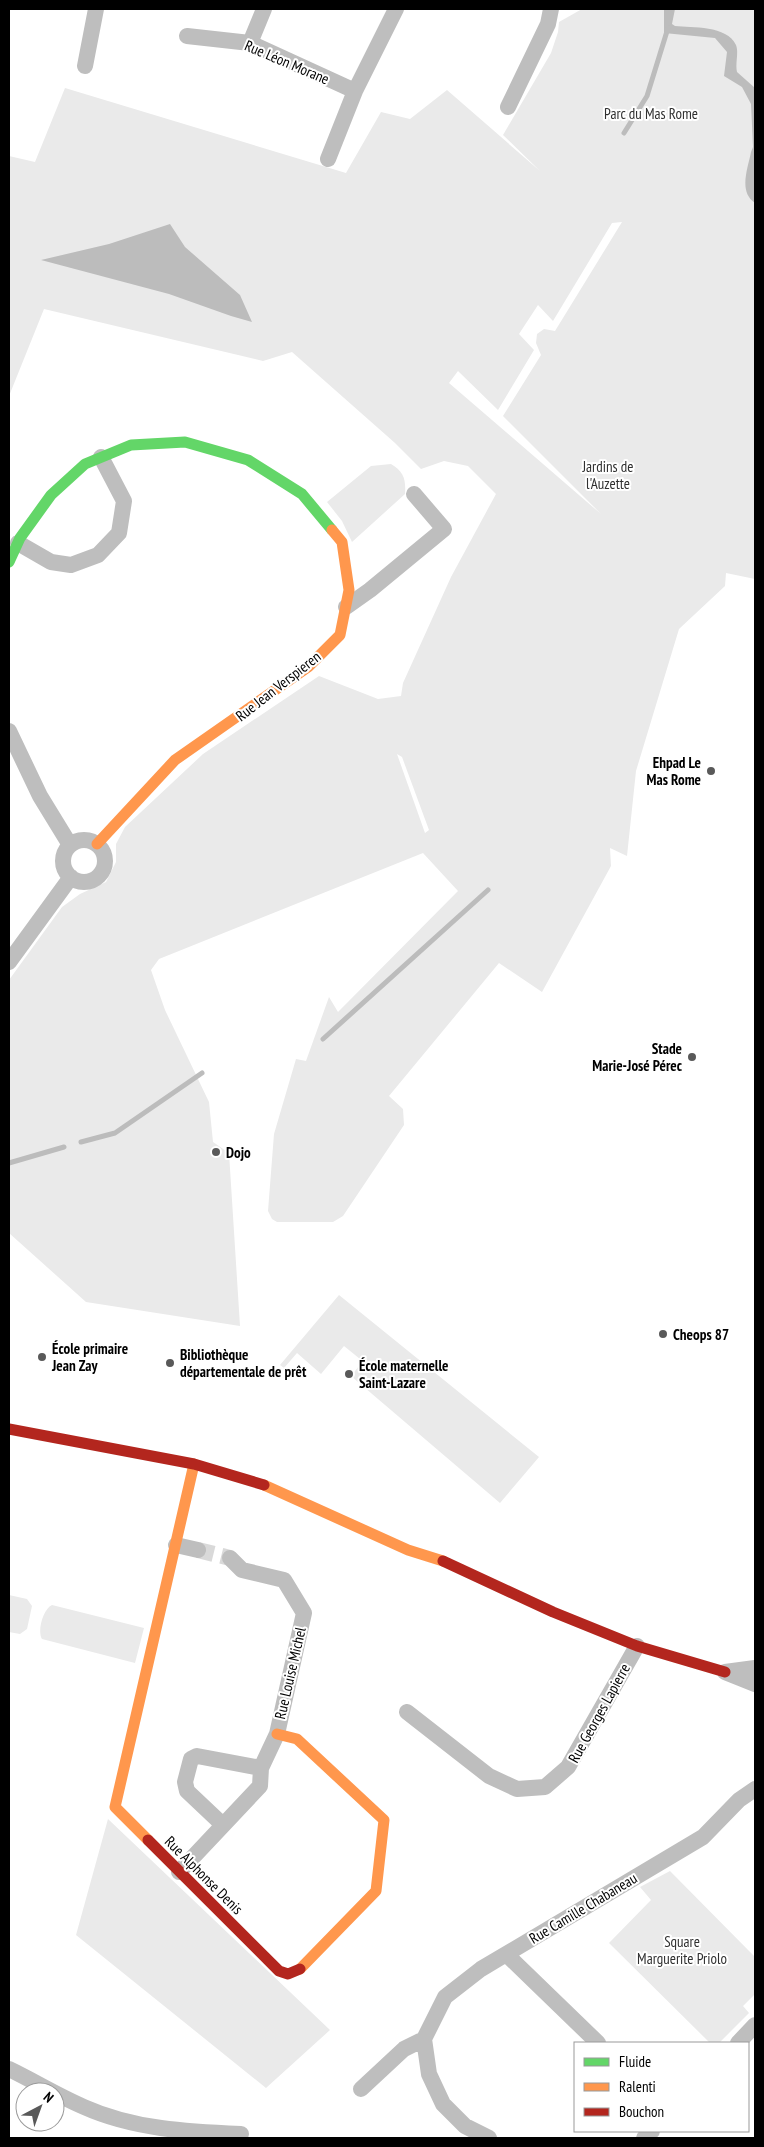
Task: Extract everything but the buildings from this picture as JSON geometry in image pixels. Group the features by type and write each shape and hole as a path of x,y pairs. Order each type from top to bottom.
{"street":[{"path":"85,66 96,9"},
{"path":"250,43 264,9"},
{"path":"328,159 355,91 396,9"},
{"path":"508,107 548,24 551,9"},
{"name":"Rue Léon Morane","path":"188,36 250,43 355,91"},
{"name":"Rue Jean Verspieren","path":"9,562 18,543 51,495 85,464 131,445 184,442 248,460 302,494 342,542 349,590 340,635 308,666 175,760 97,844"},
{"path":"18,543 51,562 70,565 98,555 119,533 124,501 101,457"},
{"path":"346,607 370,590 444,529 414,494"},
{"path":"9,731 40,796 70,845"},
{"path":"84,840 97,844 105,855 101,874 90,881 76,880 71,877 63,864 66,850 70,845 84,840"},
{"path":"9,962 71,877"},
{"path":"9,1429 194,1464 264,1485 408,1550 454,1564 553,1612 637,1646 725,1672 755,1684"},
{"name":"Rue Alphonse Denis","path":"194,1464 114,1807 279,1971 288,1974 298,1971 376,1892 384,1820 297,1739 277,1734"},
{"path":"176,1545 198,1550"},
{"name":"Rue Louise Michel","path":"179,1872 260,1786 261,1768 277,1734 304,1614 284,1580 242,1570 230,1558"},
{"name":"Rue Georges Lapierre","path":"407,1712 489,1776 517,1789 545,1788 568,1767 637,1646"},
{"path":"725,1672 755,1668"},
{"path":"223,1825 187,1791 185,1782 191,1759 197,1756 261,1768"},
{"name":"Rue Camille Chabaneau","path":"424,2039 445,1997 481,1969 703,1837 739,1800 755,1789"},
{"path":"506,1954 597,2042"},
{"path":"739,2042 755,2025"},
{"path":"361,2089 404,2049 424,2039 429,2074 443,2104 465,2126 489,2138"},
{"path":"9,2068 84,2107 130,2123 201,2133 241,2134"}],"green space":[{"path":"582,9 755,9 755,579 726,573 725,586 679,629 636,771 627,856 610,848 611,866 542,992 499,963 389,1096 403,1109 404,1125 343,1216 333,1222 277,1222 272,1219 268,1211 274,1134 296,1059 306,1061 329,997 338,1012 458,891 423,853 159,959 151,970 165,1010 209,1102 213,1142 229,1153 240,1326 86,1302 9,1233 9,980 62,907 80,894 106,882 116,862 116,844 125,827 203,754 319,676 378,699 401,696 403,683 451,577 496,494 468,466 444,461 421,469 395,443 292,352 263,361 44,309 9,396 9,156 35,162 65,88 346,173 381,112 410,119 447,90 540,171 503,135 551,53 558,32 559,22","holes":["622,222 555,331 544,329 537,334 536,343 541,355 503,416 601,514 449,383 458,371 498,410 534,350 519,334 538,305 553,321 612,223","397,754 402,757 429,830 425,833"]},
{"path":"391,464 403,476 405,494 352,542 342,521 327,502 371,466"},
{"path":"339,1295 539,1457 500,1503 351,1376 359,1366 360,1359 344,1346 321,1374 297,1353 284,1368 280,1365"},
{"path":"9,1595 27,1599 32,1606 27,1629 20,1634 9,1632"},
{"path":"52,1605 144,1628 135,1663 42,1639 40,1631 42,1620 46,1611"},
{"path":"108,1819 330,2030 266,2088 76,1935"},
{"name":"Square Marguerite Priolo","path":"670,1871 755,1957 755,1994 743,2006 749,2013 720,2042 709,2042 609,1943 651,1900 640,1887"}],"shaded area":[{"path":"664,9 675,9 672,24 675,26 717,31 725,34 736,45 737,72 755,88 755,203 747,193 745,186 746,172 753,147 751,104 742,87 724,76 727,52 715,38 664,33"},
{"path":"170,224 185,247 240,295 252,322 169,294 41,260 109,244"}],"waterway":[{"path":"624,133 647,96 668,28"},
{"path":"323,1039 488,890"},
{"path":"81,1142 115,1133 202,1073"},
{"path":"9,1163 64,1147"}],"tunnel":[{"path":"198,1550 230,1558"}],"traffic: fast":[{"path":"9,562 20,538 51,495 85,464 131,445 185,442 248,460 302,494 332,530"}],"traffic: slow":[{"path":"97,844 175,760 308,667 340,635 349,590 342,542 332,530"},
{"path":"148,1840 115,1807 194,1464"},
{"path":"264,1485 408,1550 443,1561"},
{"path":"277,1734 297,1739 384,1820 376,1891 300,1969"}],"traffic: jam":[{"path":"9,1429 194,1464 264,1485"},
{"path":"443,1561 553,1612 637,1646 725,1672"},
{"path":"148,1840 279,1971 288,1974 300,1969"}],"place":[{"name":"Ehpad Le Mas Rome","path":"711,771"},
{"name":"Stade Marie-José Pérec","path":"692,1057"},
{"name":"Dojo","path":"216,1152"},
{"name":"Cheops 87","path":"663,1334"},
{"name":"École primaire Jean Zay","path":"42,1357"},
{"name":"Bibliothèque départementale de prêt","path":"170,1363"},
{"name":"École maternelle Saint-Lazare","path":"349,1374"}],"park label":[{"name":"Parc du Mas Rome","path":"651,113"},
{"name":"Jardins de l'Auzette","path":"608,474"}]}
